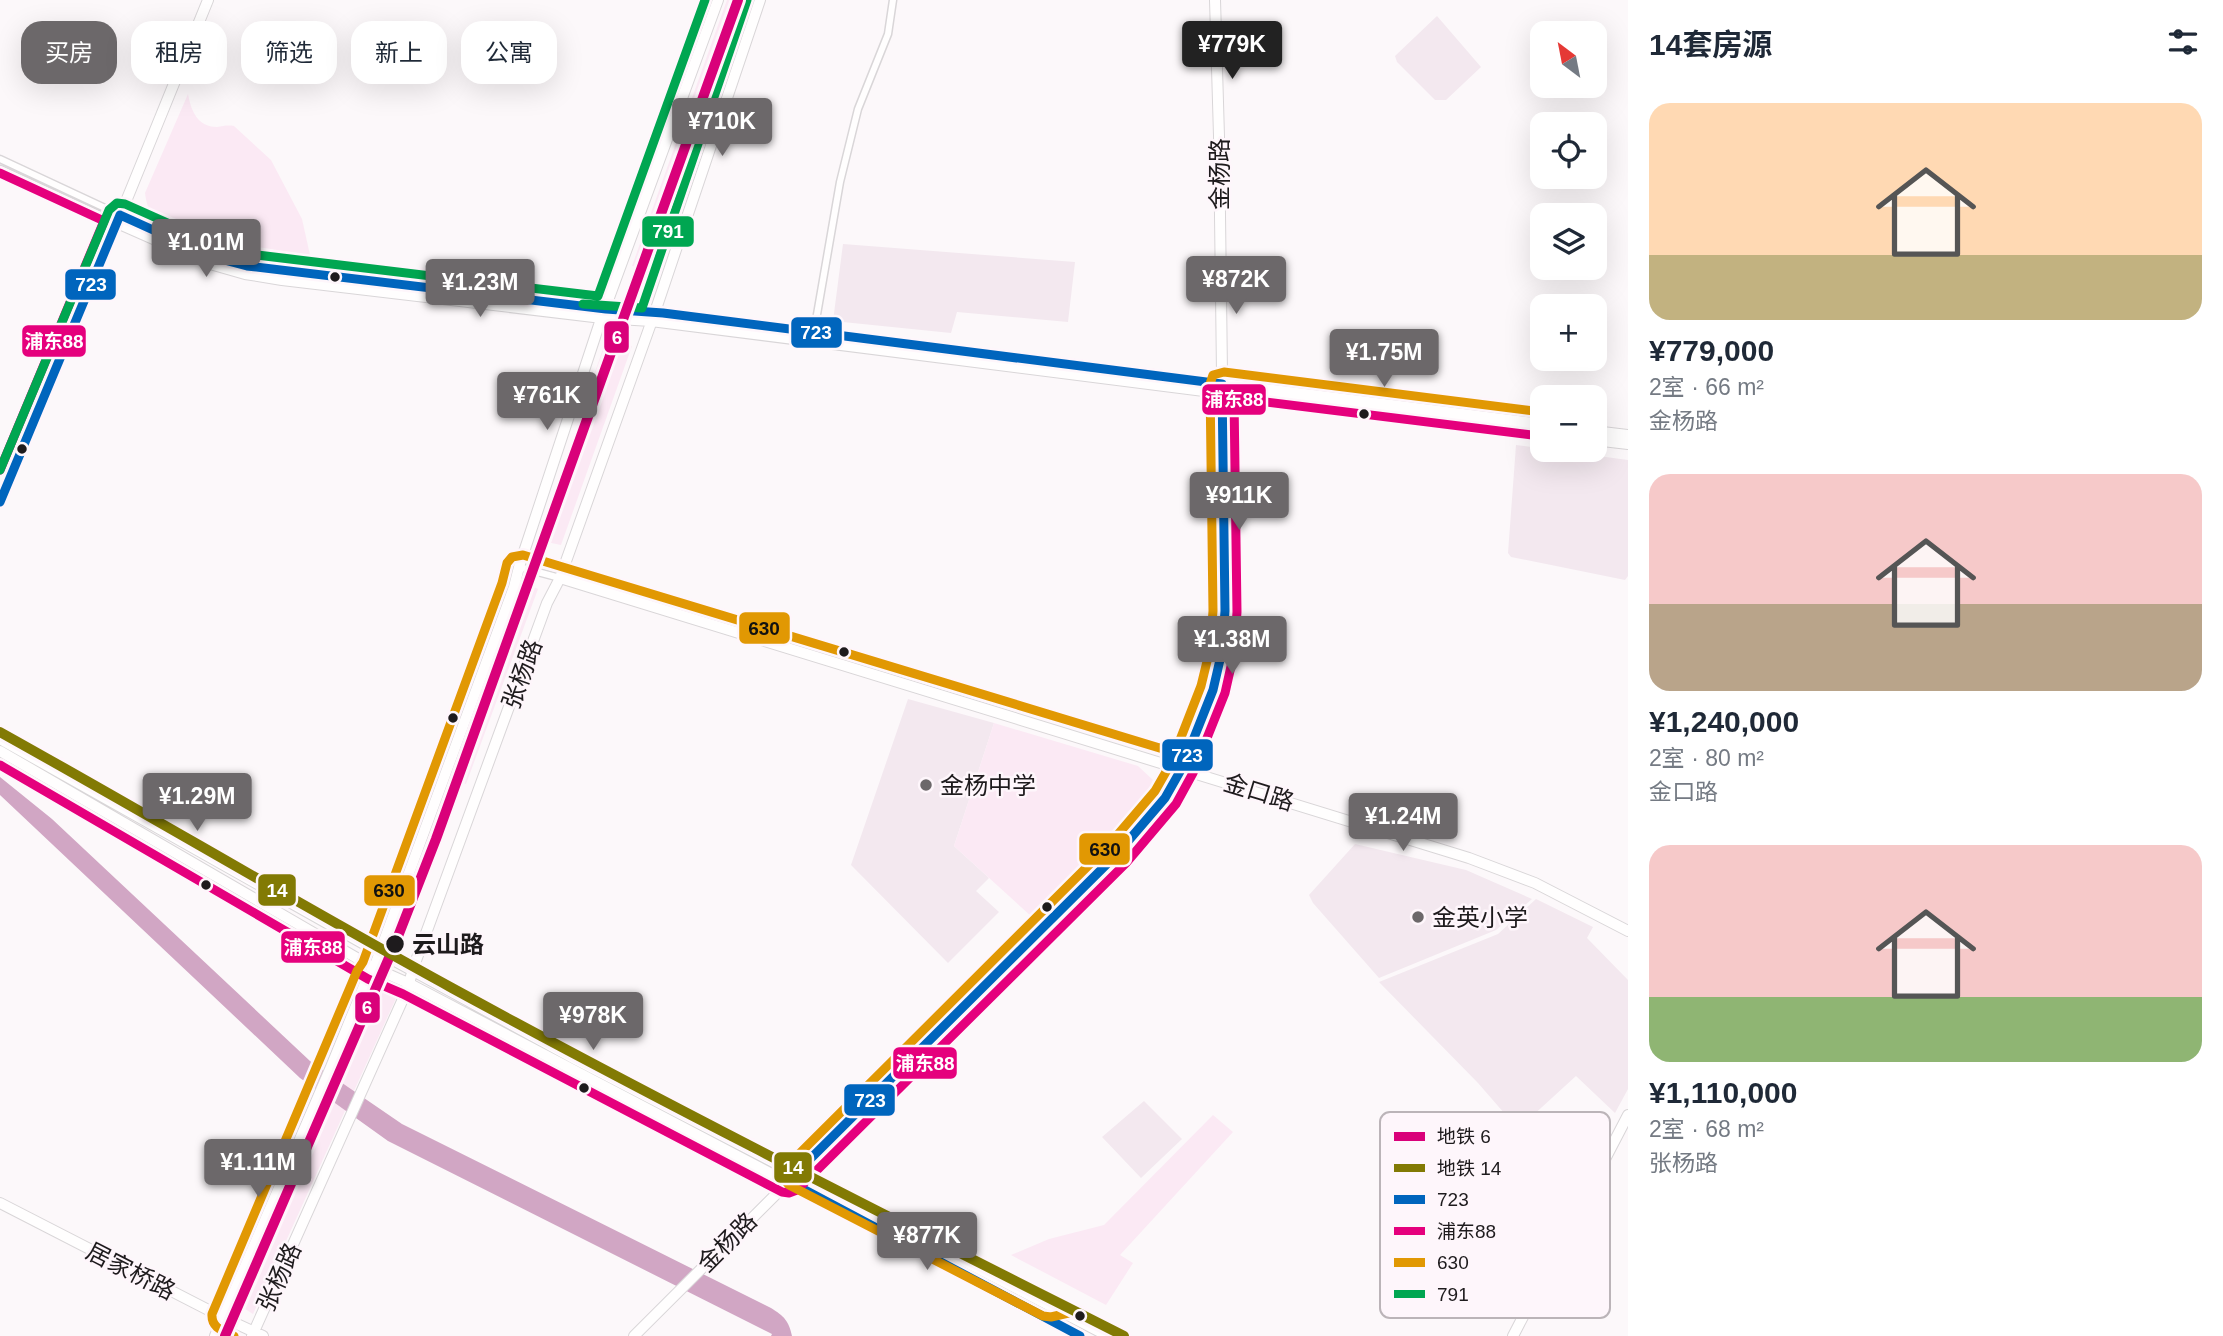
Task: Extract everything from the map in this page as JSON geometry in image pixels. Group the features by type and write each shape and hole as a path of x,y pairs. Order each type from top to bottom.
{"street":[{"path":"0,502 208,0"},
{"name":"张杨路","path":"215,1336 379,953 514,587 604,314 718,0"},
{"name":"张杨路","path":"256,1334 408,983 547,603 560,578 653,317 760,0"},
{"path":"814,326 840,181 858,109 888,34 893,0"},
{"name":"金杨路","path":"634,1336 1117,854 1165,798 1182,768 1213,690 1222,651 1225,611 1215,0"},
{"path":"0,159 118,219"},
{"path":"0,169 213,257 247,266 604,314 653,317 1222,389 1530,432"},
{"path":"1222,389 1530,423"},
{"path":"1607,433 1628,435"},
{"path":"1607,442 1628,444"},
{"name":"金口路","path":"519,567 1182,768 1504,870 1628,931"},
{"path":"0,739 379,953 1080,1336"},
{"path":"0,751 373,968 408,983 1108,1336"},
{"path":"1610,1150 1628,1115"},
{"name":"居家桥路","path":"0,1203 256,1334"},
{"path":"1513,1336 1522,1318"}],"shaded area":[{"path":"727,0 750,0 655,272 632,266"},
{"path":"1437,16 1481,67 1446,100 1435,100 1397,62 1395,56"},
{"path":"188,94 193,111 200,121 210,126 234,126 271,160 302,219 310,255 203,236 164,222 152,213 145,193"},
{"path":"843,244 1075,262 1068,322 957,312 951,333 833,321"},
{"path":"605,343 632,346 561,545 537,540"},
{"path":"1516,445 1530,447 1530,462 1607,462 1607,457 1628,460 1628,576 1625,580 1511,557 1508,553"},
{"path":"526,583 538,589 466,784 451,780"},
{"name":"金杨中学","path":"908,699 994,723 954,846 989,878 976,891 999,912 948,963 851,865"},
{"path":"994,723 1138,766 1153,780 1145,805 1131,824 1033,918 954,846"},
{"path":"0,777 52,819 310,1061 402,1124 771,1308 785,1319 792,1336 771,1336 772,1334 388,1141 300,1078 0,795"},
{"name":"金英小学","path":"1355,844 1466,870 1532,899 1496,930 1379,978 1309,895"},
{"path":"1536,899 1593,927 1587,938 1628,980 1628,1089 1615,1113 1576,1076 1537,1112 1503,1112 1379,982 1498,934"},
{"path":"371,988 397,996 253,1314 234,1302"},
{"path":"1144,1101 1182,1139 1141,1178 1102,1137"},
{"path":"1213,1115 1233,1132 1120,1255 1133,1263 1106,1305 1011,1255 1049,1239 1104,1225"}],"metro line":[{"name":"6","path":"225,1336 395,944 436,839 738,0"},
{"name":"14","path":"0,732 338,925 535,1033 787,1165 1124,1336"}],"transit line":[{"name":"791","path":"0,470 109,210 117,203 125,204 217,245 249,254 598,296 705,0"},
{"name":"791","path":"583,304 642,308 747,0"},
{"name":"浦东88","path":"0,173 104,221 0,470"},
{"name":"723","path":"0,502 120,215 213,257 247,266 606,309 663,313 1222,384 1225,611 1222,651 1213,690 1182,768 1165,798 1117,854 788,1181 1080,1336"},
{"name":"630","path":"1114,1336 1112,1331 1073,1312 1043,1316 789,1185 783,1178 784,1169 1108,846 1155,791 1171,763 1201,686 1210,649 1213,611 1210,384 1213,375 1224,372 1530,410"},
{"name":"浦东88","path":"0,765 368,979 403,994 782,1192 789,1193 797,1190 1126,863 1176,804 1193,773 1225,693 1234,653 1237,612 1234,398 1530,435"},
{"name":"630","path":"234,1336 216,1326 212,1314 363,962 507,563 512,557 523,555 1186,756"}],"place":[{"name":"金杨中学","path":"926,785"},
{"name":"金英小学","path":"1418,917"},
{"name":"云山路","path":"395,944"}]}
